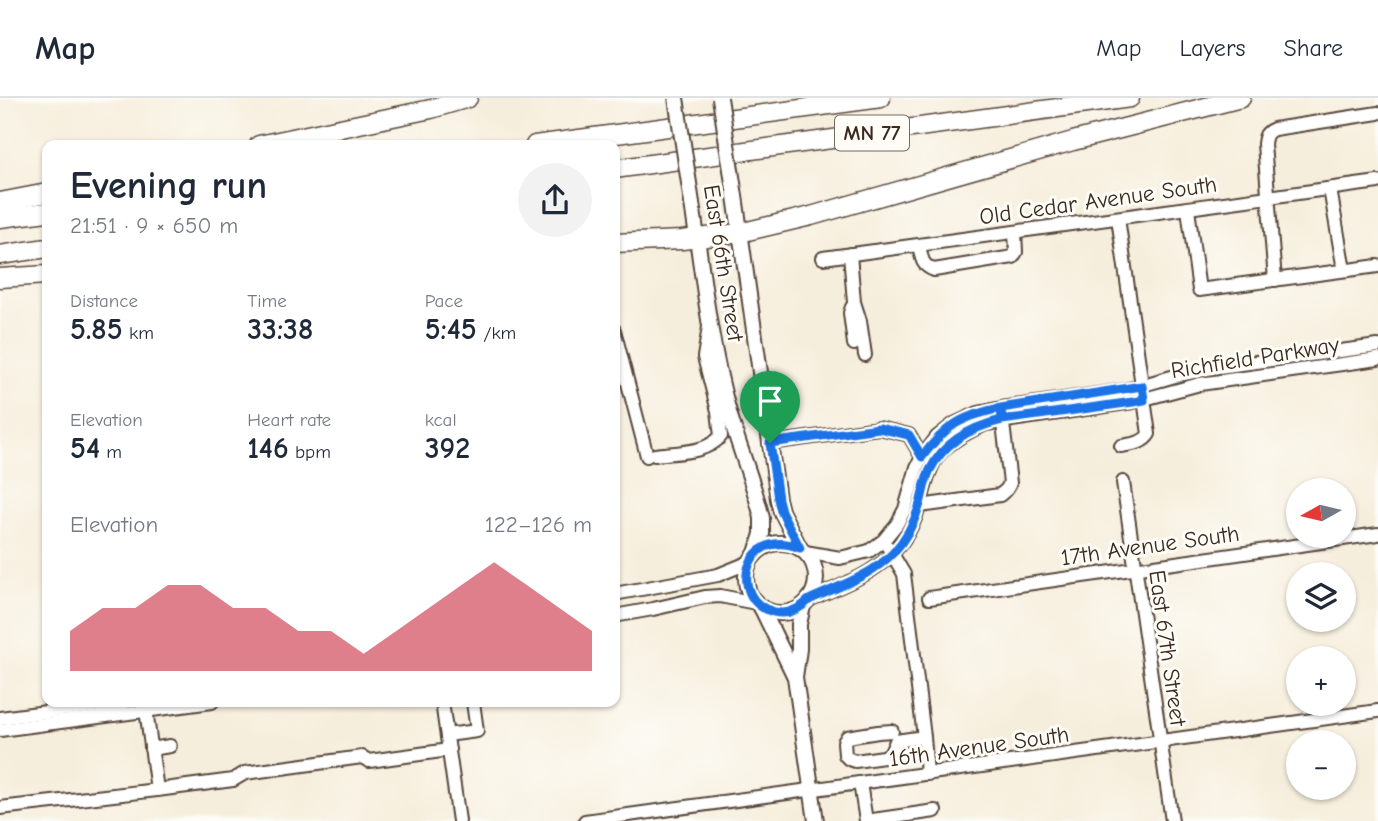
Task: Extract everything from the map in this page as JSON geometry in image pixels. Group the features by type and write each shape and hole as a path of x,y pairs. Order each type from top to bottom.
{"highway":[{"path":"283,140 431,109 468,98"},
{"name":"MN 77","path":"571,140 881,98"},
{"name":"MN 77","path":"620,168 1130,98"},
{"path":"620,243 682,240 739,233 811,216 1073,141 1241,98"},
{"path":"0,202 42,194"},
{"path":"0,218 42,213"},
{"path":"0,255 42,249"},
{"path":"0,278 42,275"}],"main road":[{"name":"East 66th Street","path":"676,98 715,354 727,405 762,518 762,534 753,557"},
{"name":"East 66th Street","path":"720,98 778,499 781,511 803,550"},
{"path":"795,677 750,594 747,583 747,572 753,557 766,546 777,543 789,543 803,550 816,570 814,591 806,603 799,624 795,677 816,821"},
{"path":"758,605 771,612 782,613 793,611 806,603"}],"street":[{"path":"1275,280 1264,144 1268,131 1378,113"},
{"name":"Old Cedar Avenue South","path":"823,258 1378,182"},
{"path":"1330,189 1344,271"},
{"path":"1188,209 1199,290 1378,266"},
{"path":"1118,218 1149,434 1147,438 1121,446"},
{"path":"919,245 926,267 934,270 1013,257 1016,252 1015,232"},
{"path":"850,254 854,302 865,355"},
{"path":"854,302 850,313 854,344"},
{"path":"620,350 651,456 702,449 715,443 721,436 718,411 704,357 709,323"},
{"name":"Richfield Parkway","path":"1143,393 1175,376 1218,367 1378,346"},
{"name":"Richfield Parkway","path":"883,541 905,509 922,457 937,437 954,424 978,413 1001,414 1378,359"},
{"path":"920,506 1000,495 1007,489 1010,483 1001,414"},
{"name":"Richfield Parkway","path":"806,603 874,569 893,553 911,529 930,470 943,450 966,432 1001,414"},
{"path":"770,443 879,428 909,435 922,457"},
{"name":"East 67th Street","path":"1123,482 1172,821"},
{"name":"17th Avenue South","path":"929,598 1378,534"},
{"path":"803,550 840,558 869,551 883,541 893,553 904,574 927,774"},
{"path":"620,593 718,575 753,557"},
{"path":"620,600 668,584"},
{"path":"620,615 705,597 720,596 758,605"},
{"path":"0,718 85,707"},
{"path":"0,730 139,707"},
{"path":"145,707 157,789"},
{"path":"443,707 459,821"},
{"path":"447,735 477,731 474,707"},
{"name":"16th Avenue South","path":"585,821 1378,711"},
{"path":"892,731 847,737 844,742 845,755 855,761 884,757 891,753 895,741 924,737"},
{"path":"151,749 170,746"},
{"path":"0,808 233,780 245,773 362,757 369,761 449,750"},
{"path":"860,783 866,821 935,811"}],"route":[{"path":"770,443 781,511 800,548 789,543 766,546 756,553 750,562 747,583 756,603 771,612 782,613 793,611 809,600 874,569 893,553 911,529 930,470 943,450 966,432 1002,420 1001,408 1142,386 1144,400 1002,420 1001,408 978,413 954,424 937,437 922,457 909,435 879,428 770,443"}]}
